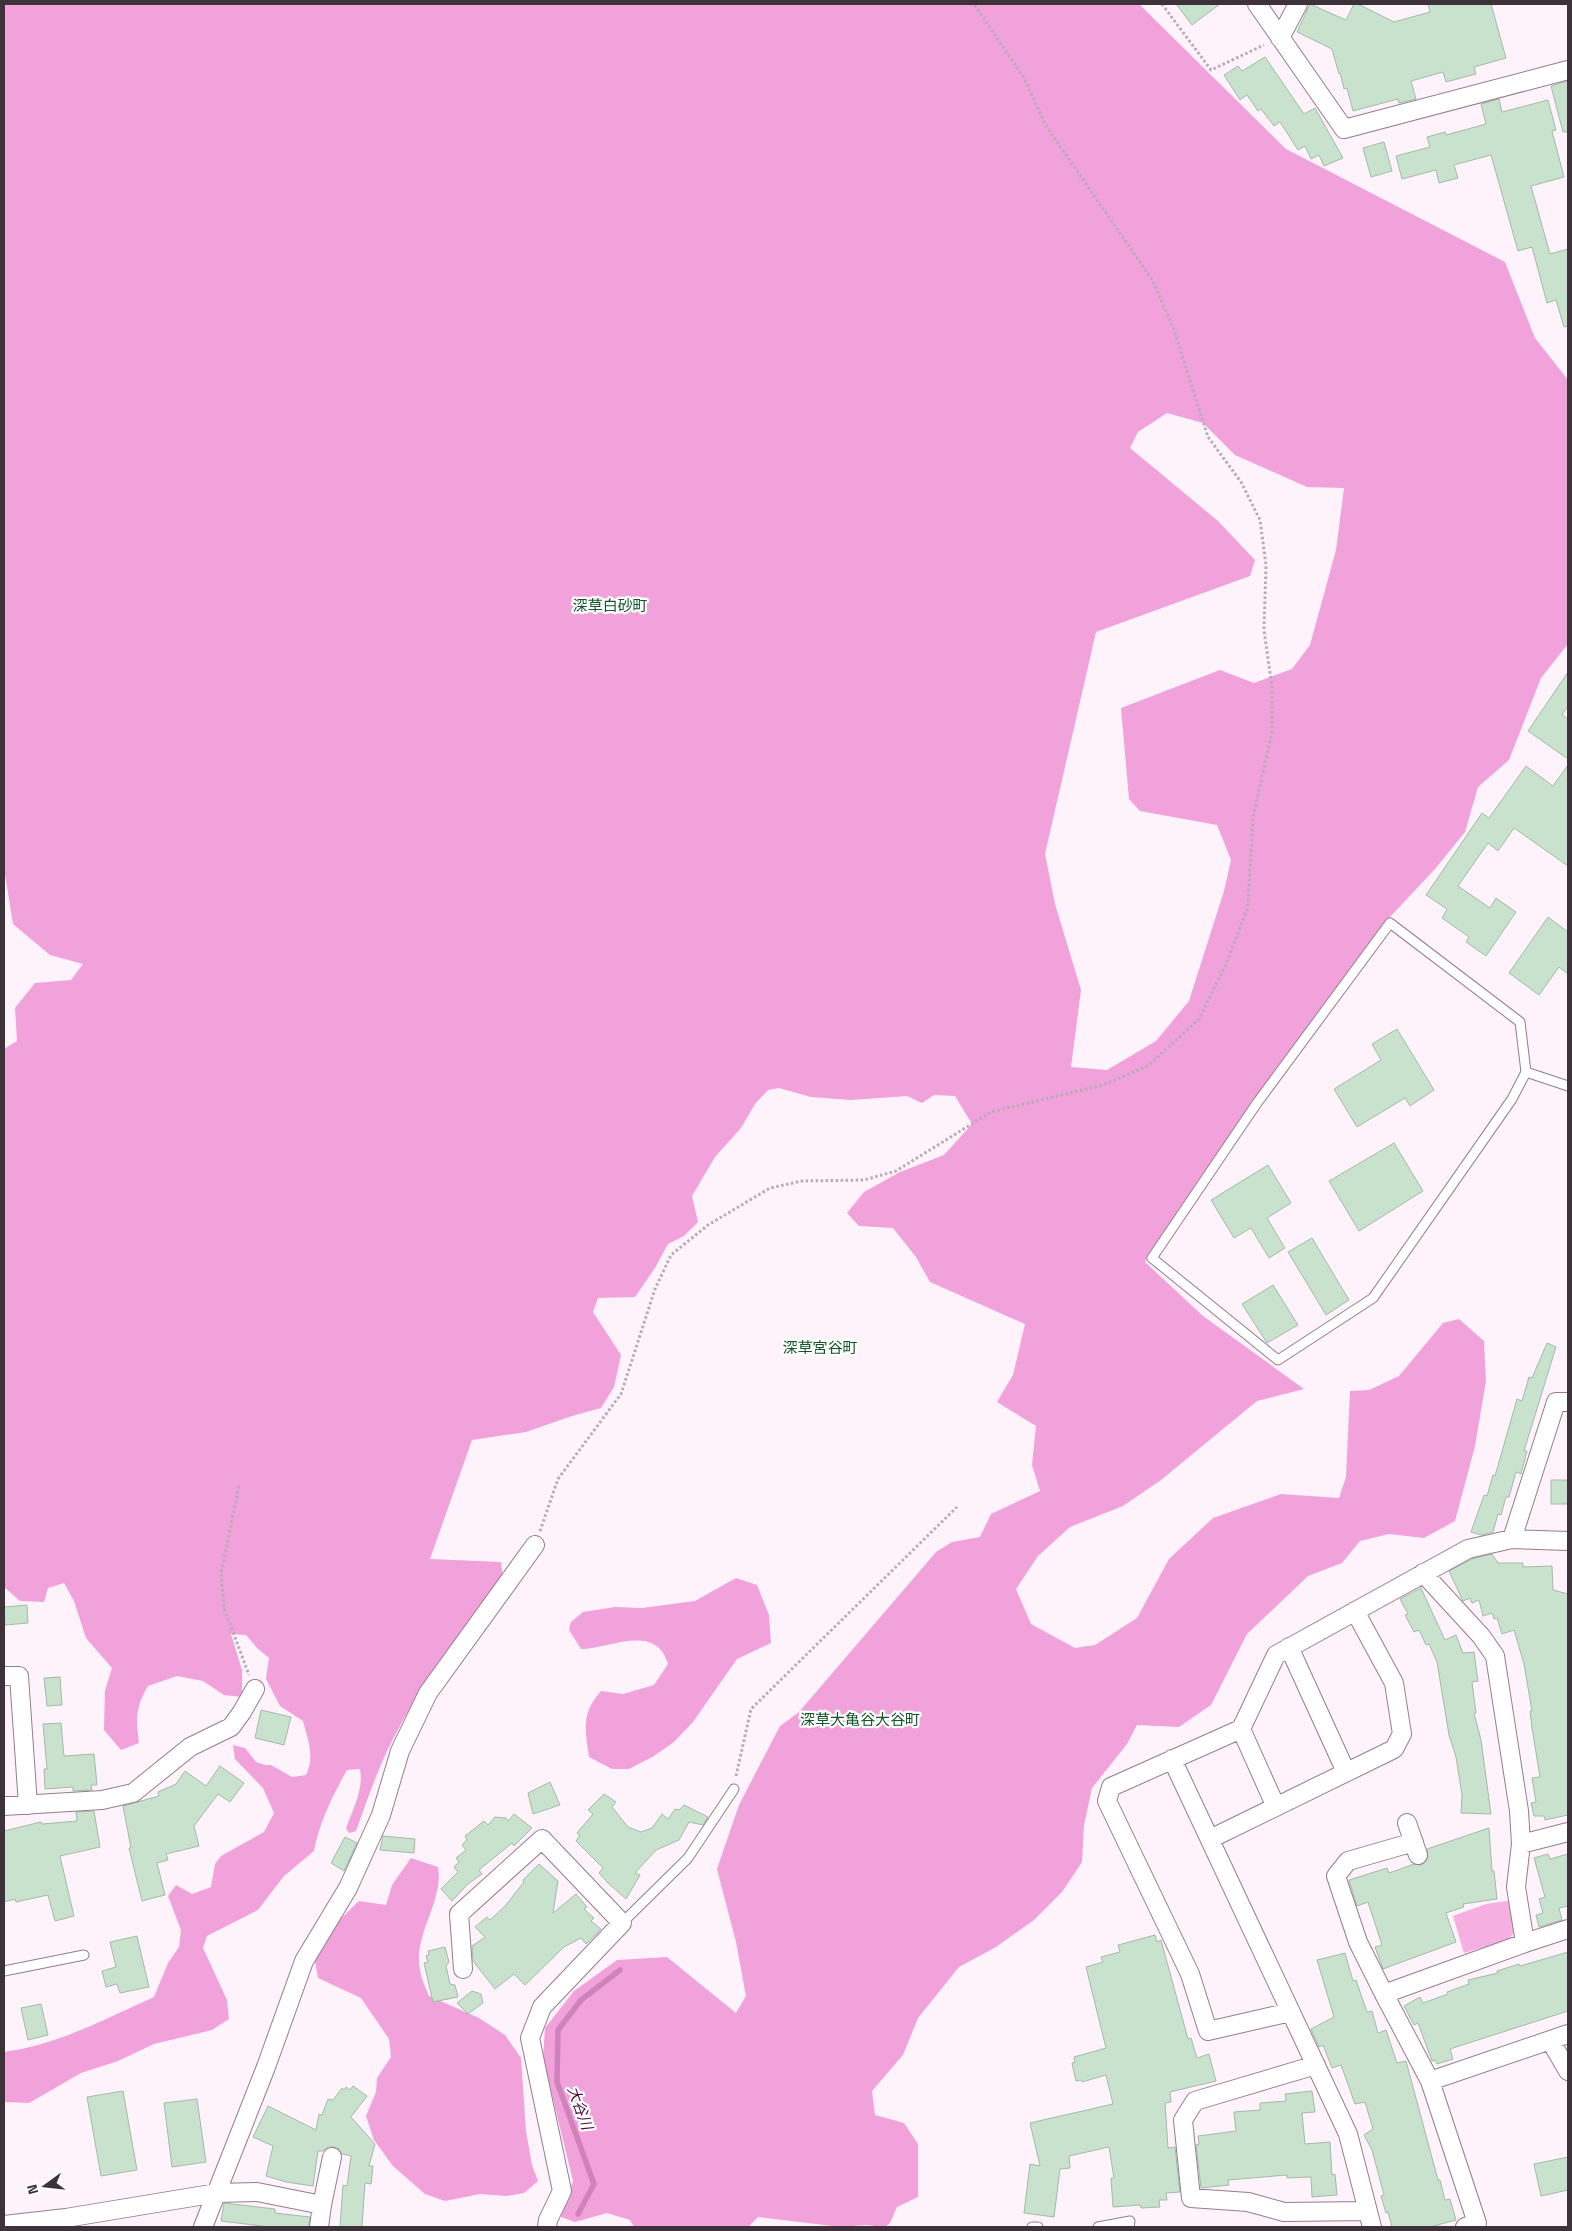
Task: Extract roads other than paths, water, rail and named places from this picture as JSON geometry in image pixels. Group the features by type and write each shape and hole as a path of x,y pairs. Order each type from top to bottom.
{"street":[{"path":"1257,4 1344,129 1568,70"},
{"path":"1280,38 1298,4"},
{"path":"1512,1539 1556,1402 1568,1402"},
{"path":"1291,2012 1208,2031 1190,1974 1107,1802 1111,1787 1241,1729 1276,1655 1423,1573 1468,1549 1512,1539 1568,1541"},
{"path":"203,2227 304,1961 348,1888 380,1815 400,1751 428,1693 535,1545"},
{"path":"1423,1573 1481,1636 1494,1656 1519,1811 1521,1844 1516,1887 1525,1943"},
{"path":"1210,1840 1394,1749 1402,1734 1394,1683 1355,1611"},
{"path":"1289,1647 1346,1772"},
{"path":"4,1676 20,1676 28,1805"},
{"path":"4,1806 102,1800 133,1793 190,1747 230,1727 242,1712 255,1689"},
{"path":"1241,1729 1276,1807"},
{"path":"1172,1759 1348,2134 1370,2219 1284,2212 1248,2202 1191,2198 1183,2120 1195,2101 1316,2066"},
{"path":"1407,1823 1416,1849 1348,1861 1336,1876 1358,1942 1430,2081 1477,2223 1465,2227"},
{"path":"1521,1844 1568,1832"},
{"path":"463,1969 459,1914 542,1840 622,1923 542,2007 530,2038 562,2191 546,2227"},
{"path":"1384,1994 1568,1929"},
{"path":"1430,2081 1568,2034"},
{"path":"1550,2040 1568,2071"},
{"path":"318,2227 332,2157"},
{"path":"4,2225 66,2218 217,2193 257,2192 322,2205"}],"lane":[{"path":"1390,923 1520,1022 1526,1072 1512,1099 1373,1298 1278,1360 1152,1258 1257,1103 1390,923"},
{"path":"1526,1072 1568,1086"},
{"path":"622,1923 688,1858 734,1789"},
{"path":"4,1971 84,1955"},
{"path":"1098,2227 1130,2221 1129,2227"},
{"path":"1032,2227 1038,2227"}],"waterway":[{"name":"大谷川","path":"578,2214 594,2184 557,2082 558,2030 581,2000 620,1970"}],"district":[{"name":"深草白砂町","path":"610,606"},
{"name":"深草宮谷町","path":"820,1348"},
{"name":"深草大亀谷大谷町","path":"860,1720"}]}
